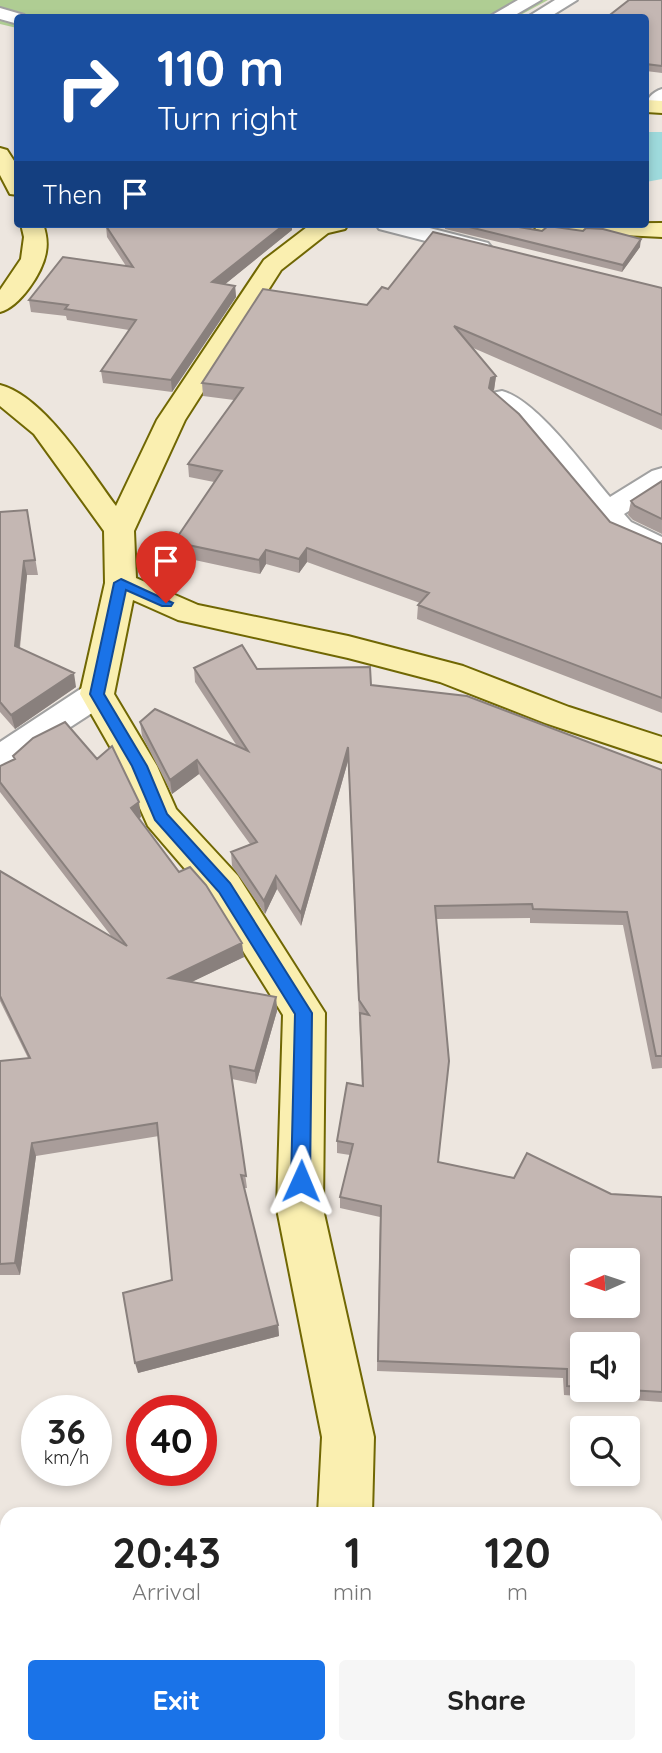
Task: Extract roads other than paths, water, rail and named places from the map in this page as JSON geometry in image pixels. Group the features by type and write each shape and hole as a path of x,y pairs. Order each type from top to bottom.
{"street":[{"path":"503,14 532,0"},
{"path":"542,14 568,0"},
{"path":"0,154 14,181"},
{"path":"0,304 31,269 34,248 32,228"},
{"path":"320,228 272,265 171,420 119,531 121,583 97,694 139,766 161,816 224,887 304,1013 300,1209 348,1437 345,1507"},
{"path":"402,228 503,254"},
{"path":"623,228 662,230"},
{"path":"0,393 44,428 119,531"},
{"path":"502,399 529,420 620,528 662,549"},
{"path":"607,512 662,477"},
{"path":"121,583 189,613 348,647 450,674 557,715 662,750"},
{"path":"0,762 23,741 97,694"}],"water":[{"path":"649,132 662,132 662,179 649,181"}]}
